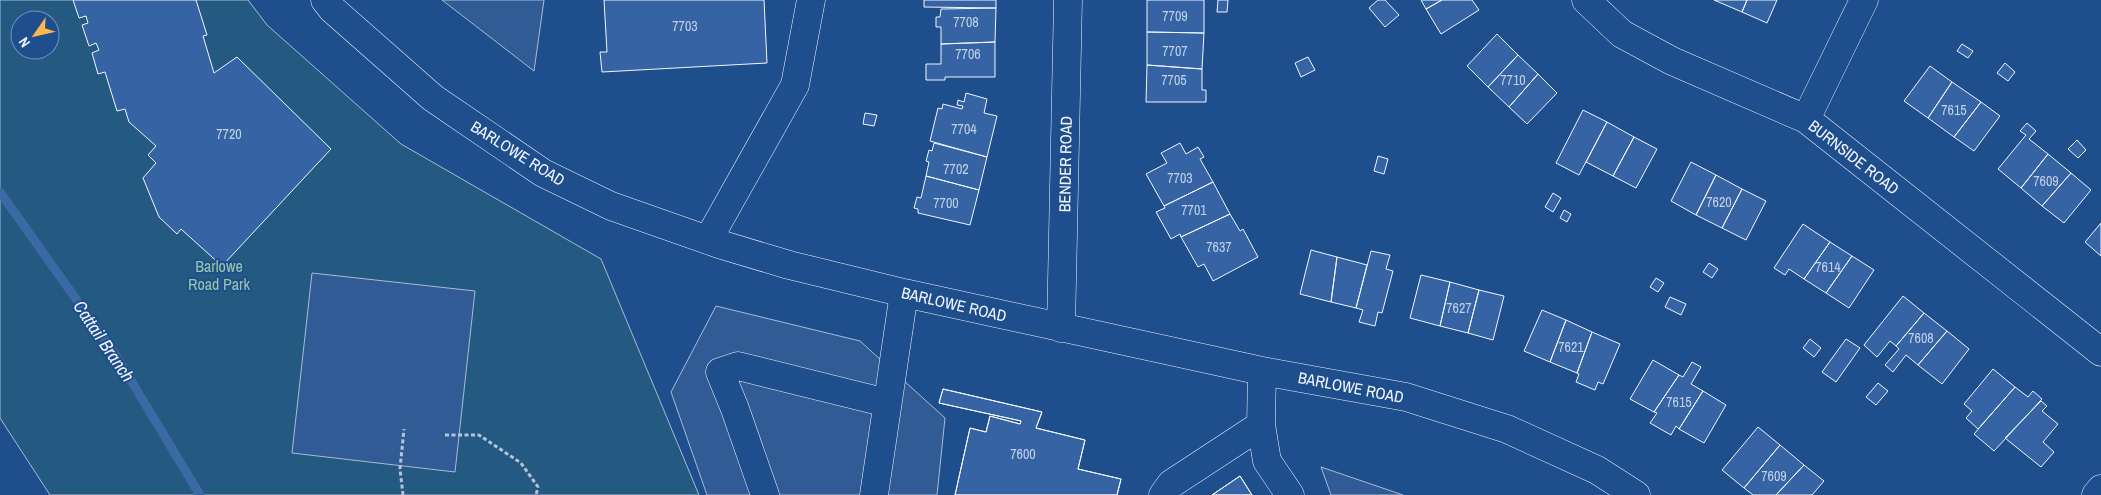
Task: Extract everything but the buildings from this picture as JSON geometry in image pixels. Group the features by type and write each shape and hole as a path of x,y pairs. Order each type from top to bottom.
{"street":[{"name":"BARLOWE ROAD","path":"325,0 332,9 433,98 543,173 611,206 708,240 789,265 904,293 1061,328 1406,398 1508,429 1597,470 1636,495"},
{"path":"708,240 795,85 812,0"},
{"name":"BENDER ROAD","path":"1061,328 1068,0"},
{"name":"BURNSIDE ROAD","path":"1586,0 1622,34 1672,61 1806,119 2101,352"},
{"path":"1806,119 1864,0"},
{"path":"874,495 904,293"},
{"path":"765,495 720,372 738,366 887,404"},
{"path":"1262,370 1262,426 1267,461 1290,495"},
{"path":"1162,495 1172,484 1262,426"},
{"path":"2096,495 2101,489"}],"path":[{"path":"403,495 400,469 404,429"},
{"path":"445,434 479,435 521,463 538,487 536,495"}],"green space":[{"name":"Barlowe Road Park","path":"0,0 248,0 267,25 401,144 601,259 699,495 50,495 0,418"}],"shaded area":[{"path":"442,0 544,0 534,71"},
{"path":"312,273 475,291 455,472 292,453"},
{"path":"716,306 860,341 945,418 937,495 707,495 671,392"},
{"path":"1321,467 1403,495 1331,495"}],"waterway":[{"name":"Cattail Branch","path":"0,192 115,354 200,495"}]}
